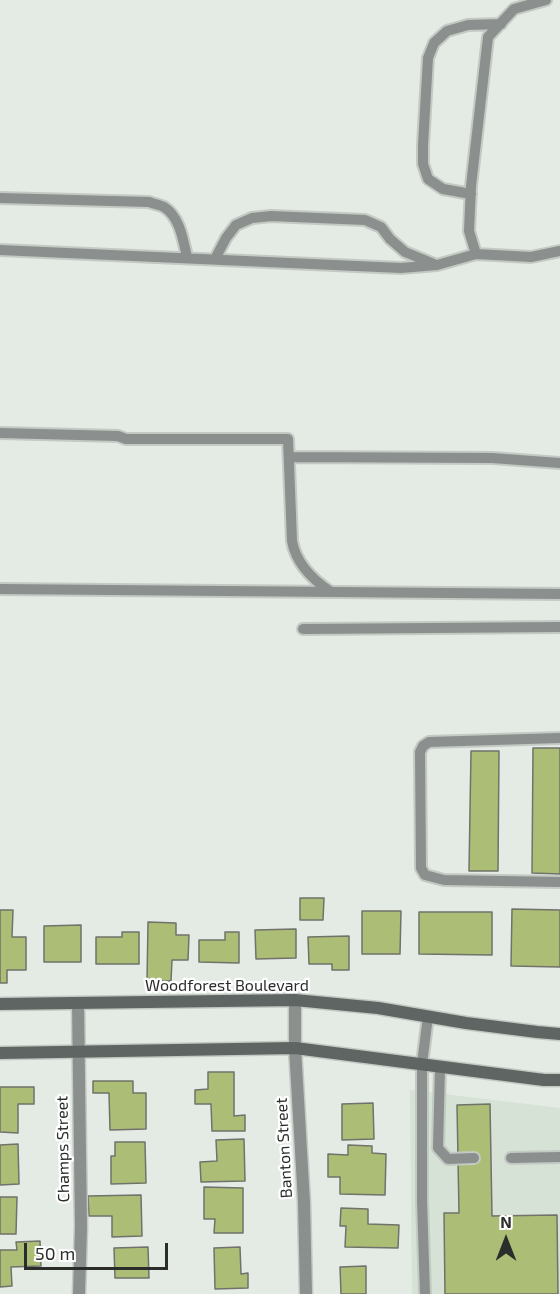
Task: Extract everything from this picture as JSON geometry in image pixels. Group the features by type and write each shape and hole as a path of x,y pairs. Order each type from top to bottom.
{"main road":[{"name":"Woodforest Boulevard","path":"0,1004 295,1000 378,1008 560,1034"},
{"path":"0,1053 295,1048 544,1080 560,1080"}],"street":[{"name":"Banton Street","path":"295,1000 306,1294"},
{"name":"Champs Street","path":"78,1003 81,1227 79,1294"}],"lane":[{"path":"476,254 469,231 471,194 488,37 514,9 546,0"},
{"path":"471,194 444,189 428,179 423,164 428,58 434,43 447,31 468,25 501,24"},
{"path":"0,198 149,202 164,207 175,218 187,257"},
{"path":"215,259 236,225 252,218 271,216 365,220 381,227 390,239 405,252 437,265"},
{"path":"0,250 401,268 437,265 476,254 531,257 560,251"},
{"path":"0,433 118,436 126,440 288,438 294,551 312,579 332,592"},
{"path":"289,457 492,458 560,463"},
{"path":"0,589 560,594"},
{"path":"303,629 560,627"},
{"path":"560,738 429,742 420,752 421,868 425,875 444,880 560,882"},
{"path":"425,1294 422,1064 428,1016"},
{"path":"440,1066 438,1148 448,1159 474,1158"},
{"path":"511,1158 560,1157"}],"shaded area":[{"path":"410,1090 560,1108 560,1294 412,1294"}],"building":[{"path":"533,748 560,748 560,874 532,873"},
{"path":"471,751 499,751 498,871 469,871"},
{"path":"300,898 324,898 323,920 300,920"},
{"path":"512,909 560,910 560,967 511,966"},
{"path":"0,910 13,910 12,937 26,937 26,970 7,970 7,983 0,983"},
{"path":"362,911 401,911 400,954 362,954"},
{"path":"419,912 492,912 492,955 419,954"},
{"path":"148,922 176,923 176,935 189,935 188,960 172,960 171,981 147,981"},
{"path":"81,925 81,962 44,962 44,926"},
{"path":"296,929 296,958 256,959 255,930"},
{"path":"122,932 139,932 139,964 96,964 96,937 122,937"},
{"path":"225,932 239,932 239,963 199,962 199,940 225,940"},
{"path":"349,936 349,970 332,970 332,964 309,964 308,937"},
{"path":"208,1072 234,1072 234,1116 245,1115 245,1131 212,1131 211,1104 195,1104 195,1090 208,1089"},
{"path":"93,1081 133,1081 133,1093 146,1093 146,1129 110,1130 109,1093 93,1093"},
{"path":"0,1087 34,1087 34,1104 18,1104 18,1133 0,1132"},
{"path":"373,1103 374,1139 342,1140 342,1104"},
{"path":"490,1104 492,1216 557,1215 558,1294 445,1294 444,1213 459,1213 457,1105"},
{"path":"244,1139 245,1181 201,1182 200,1162 217,1161 216,1140"},
{"path":"115,1142 145,1142 146,1183 111,1184 111,1156 115,1156"},
{"path":"18,1144 19,1184 0,1185 0,1145"},
{"path":"348,1145 372,1146 372,1153 386,1154 385,1195 340,1194 340,1177 328,1177 328,1154 348,1155"},
{"path":"204,1187 243,1188 243,1233 214,1233 215,1219 204,1219"},
{"path":"141,1195 142,1236 112,1237 112,1216 89,1216 88,1196"},
{"path":"0,1197 17,1197 16,1234 0,1234"},
{"path":"341,1208 368,1209 368,1224 399,1225 398,1248 345,1247 346,1226 340,1226"},
{"path":"40,1241 41,1266 11,1267 12,1286 0,1287 0,1250 17,1250 16,1242"},
{"path":"148,1247 149,1278 115,1278 114,1248"},
{"path":"240,1247 241,1274 248,1273 248,1288 215,1289 214,1248"},
{"path":"366,1266 366,1294 341,1294 340,1267"}]}
